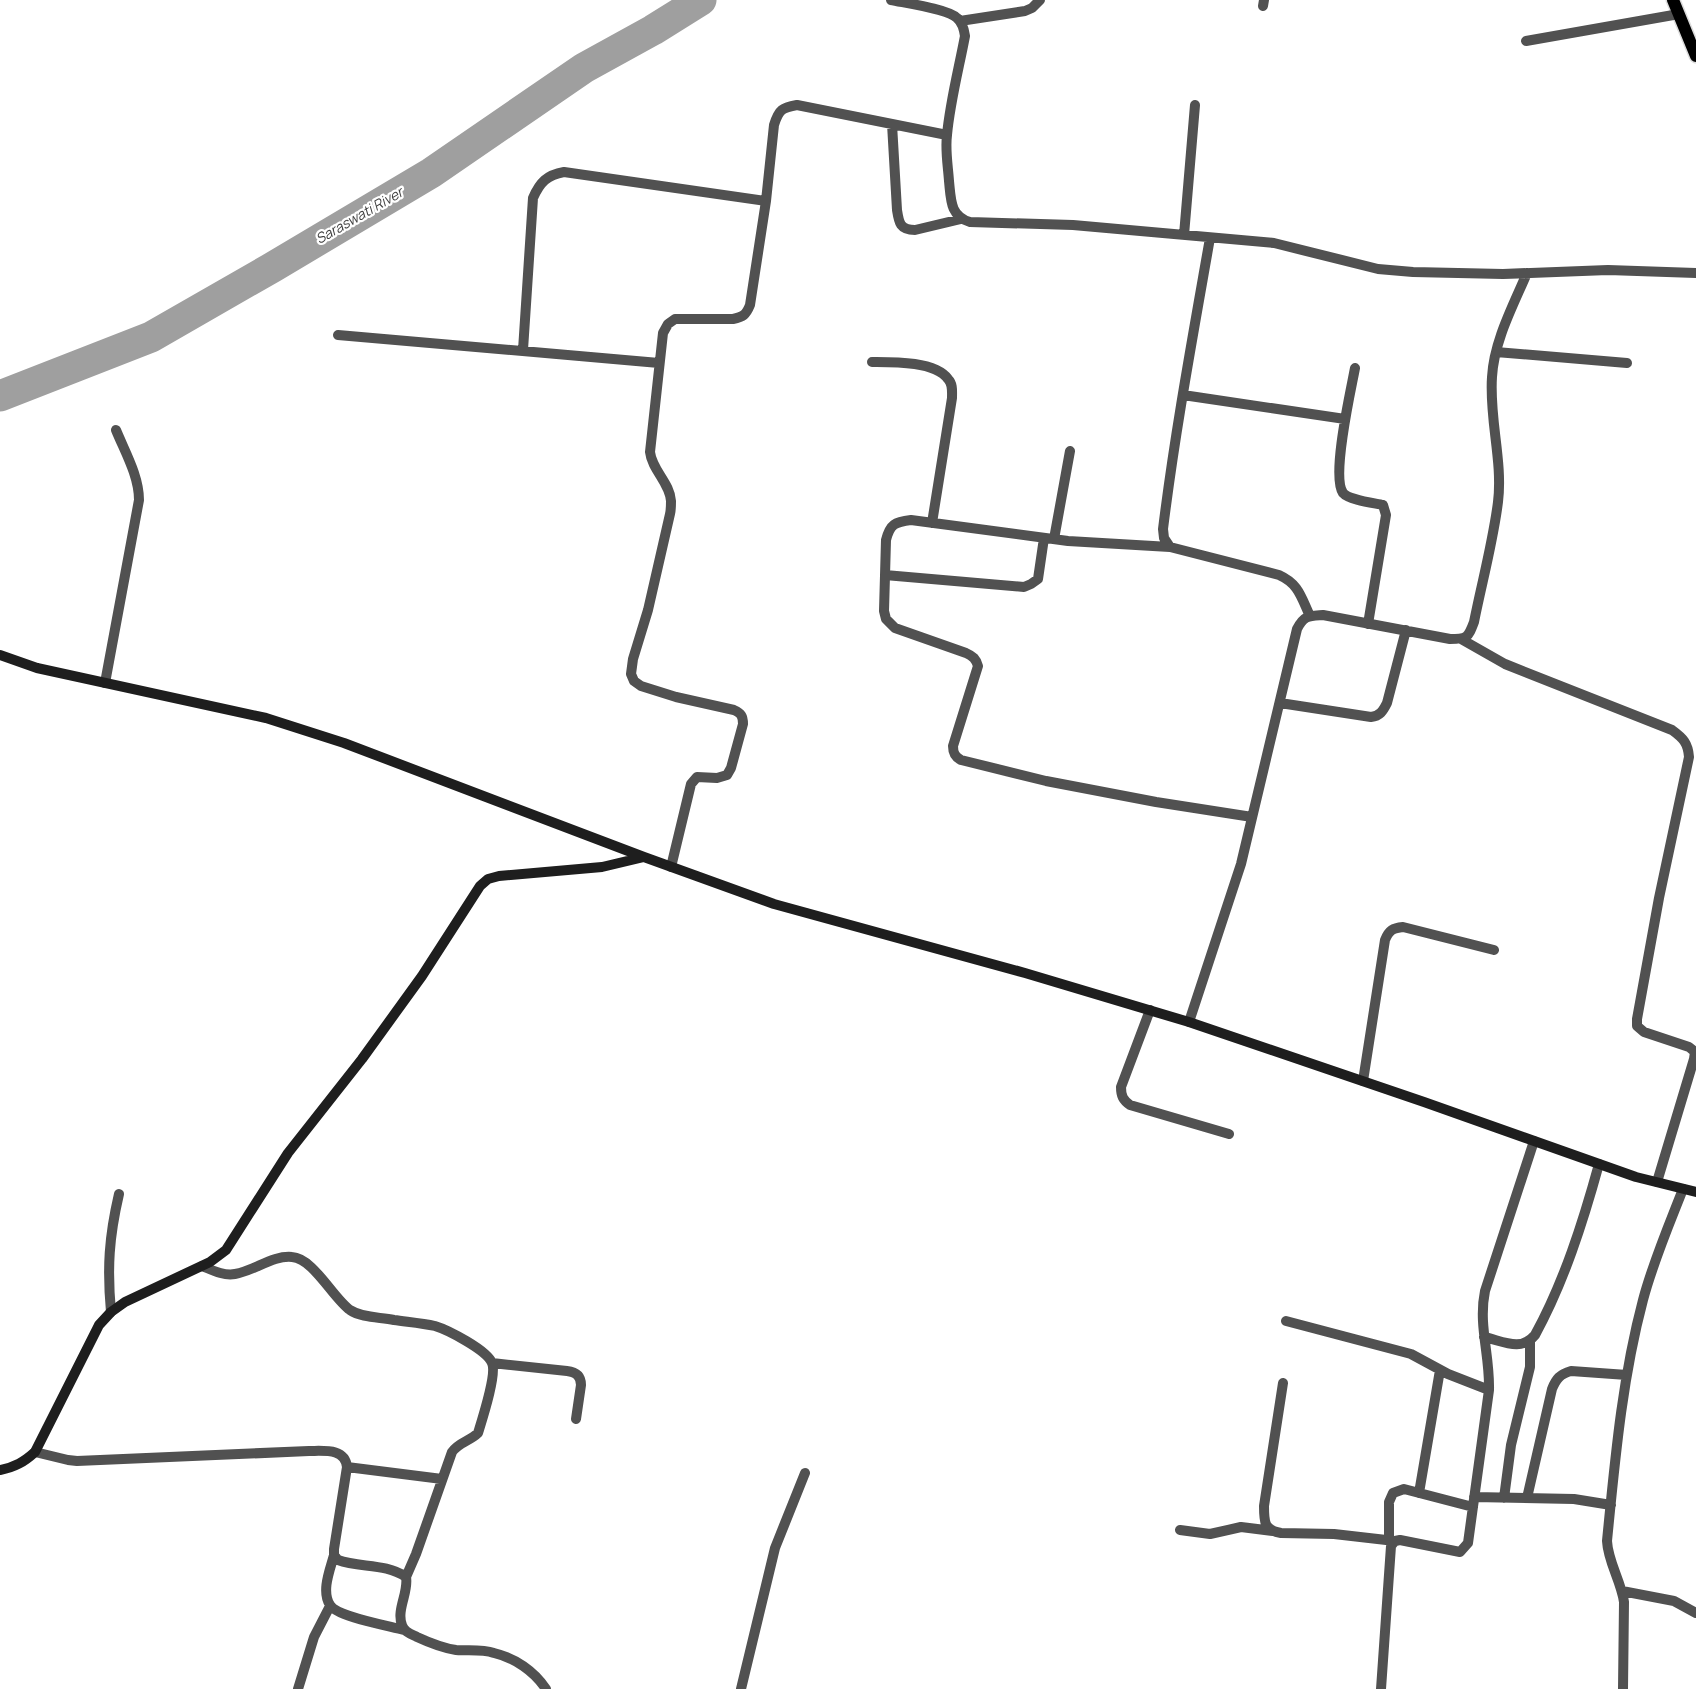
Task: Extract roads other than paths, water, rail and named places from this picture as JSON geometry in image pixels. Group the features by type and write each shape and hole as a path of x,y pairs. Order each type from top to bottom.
{"main road":[{"path":"1673,0 1696,56"}],"street":[{"path":"891,0 946,12 955,16 960,21 965,36 947,135 946,153 951,200 954,211 961,220"},
{"path":"960,21 1025,11 1032,8 1040,0"},
{"path":"1526,41 1679,14"},
{"path":"671,867 692,784 697,777 718,778 727,775 731,768 743,718 740,713 734,710 676,697 641,686 634,681 631,674 633,659 648,610 670,514 671,501 669,493 651,459 650,452 663,333 668,324 675,319 733,319 742,318 746,314 750,305 766,201 774,124 777,114 783,108 797,105 947,135"},
{"path":"1184,235 1195,105"},
{"path":"892,124 898,221 901,227 907,230 961,220 970,222 1073,225 1274,243 1378,268 1413,272 1503,274 1608,270 1696,273"},
{"path":"523,350 533,198 538,187 546,178 564,172 766,201"},
{"path":"1170,547 1164,538 1163,529 1190,346 1210,238"},
{"path":"1190,1022 1241,864 1298,629 1302,620 1310,616 1323,615 1450,639 1461,639 1467,636 1474,622 1498,502 1499,481 1491,378 1496,352 1527,273"},
{"path":"338,335 659,363"},
{"path":"1496,352 1627,363"},
{"path":"872,362 901,362 932,369 948,378 952,386 952,398 932,522"},
{"path":"1355,368 1341,451 1341,488 1344,494 1349,497 1383,505 1386,515 1368,624"},
{"path":"1183,395 1345,419"},
{"path":"105,683 139,500 136,480 116,430"},
{"path":"885,575 1024,587 1031,584 1038,579 1070,451"},
{"path":"1252,817 1156,802 1046,781 956,758 953,751 954,746 978,666 972,656 894,628 886,619 884,611 886,540 888,531 894,524 900,521 911,520 1049,538 1170,547 1279,575 1297,588 1310,616"},
{"path":"1280,703 1371,717 1376,716 1382,712 1387,703 1406,630"},
{"path":"1461,639 1505,664 1672,730 1683,738 1696,742"},
{"path":"0,654 37,668 266,718 317,735 774,904 1025,973 1190,1022 1599,1164 1696,1192"},
{"path":"1657,1182 1695,1052 1689,1047 1644,1032 1637,1026 1658,898 1688,758 1688,747 1683,738"},
{"path":"0,1470 24,1462 35,1452 99,1325 111,1312 125,1302 202,1266 220,1256 226,1250 288,1153 362,1059 422,976 480,886 488,879 499,876 602,868 644,857"},
{"path":"1363,1081 1385,940 1388,933 1394,928 1403,927 1494,950"},
{"path":"1150,1010 1121,1087 1121,1095 1124,1101 1130,1105 1229,1134"},
{"path":"1180,1530 1210,1534 1241,1527 1272,1531 1351,1535 1412,1541 1453,1552 1460,1552 1468,1542 1489,1390 1489,1366 1482,1321 1482,1307 1534,1141"},
{"path":"1484,1337 1523,1345 1530,1342 1542,1324 1588,1205 1599,1164"},
{"path":"1624,1689 1624,1602 1608,1546 1619,1423 1627,1374 1645,1292 1683,1189"},
{"path":"111,1312 109,1282 110,1245 119,1194"},
{"path":"202,1266 225,1274 235,1274 282,1258 293,1257 300,1259 308,1265 332,1293 350,1310 363,1315 438,1327 473,1346 492,1363 492,1376 478,1433 474,1438 456,1447 452,1452 406,1577 407,1584 400,1618 404,1630"},
{"path":"1286,1321 1411,1354 1440,1370 1489,1390"},
{"path":"1504,1498 1511,1445 1530,1367 1530,1342"},
{"path":"492,1363 568,1371 578,1375 581,1385 576,1419"},
{"path":"1419,1493 1440,1370"},
{"path":"1527,1498 1555,1380 1562,1373 1571,1371 1627,1374"},
{"path":"1272,1531 1267,1527 1264,1519 1264,1506 1283,1383"},
{"path":"35,1452 68,1460 333,1451 340,1454 346,1460 347,1467 334,1555 327,1587 330,1606 343,1614 404,1630 437,1646 456,1650 485,1651 503,1655 526,1667 536,1675 546,1689"},
{"path":"347,1467 442,1479"},
{"path":"741,1689 775,1548 804,1473"},
{"path":"1381,1689 1392,1546 1389,1502 1393,1493 1404,1489 1474,1502 1504,1498 1574,1499 1611,1505"},
{"path":"334,1555 338,1560 344,1562 385,1568 399,1572 406,1577"},
{"path":"1622,1591 1674,1601 1696,1613"},
{"path":"298,1689 314,1638 330,1606"}],"waterway":[{"name":"Saraswati River","path":"0,396 151,337 431,173 584,68 653,30 701,0"}]}
